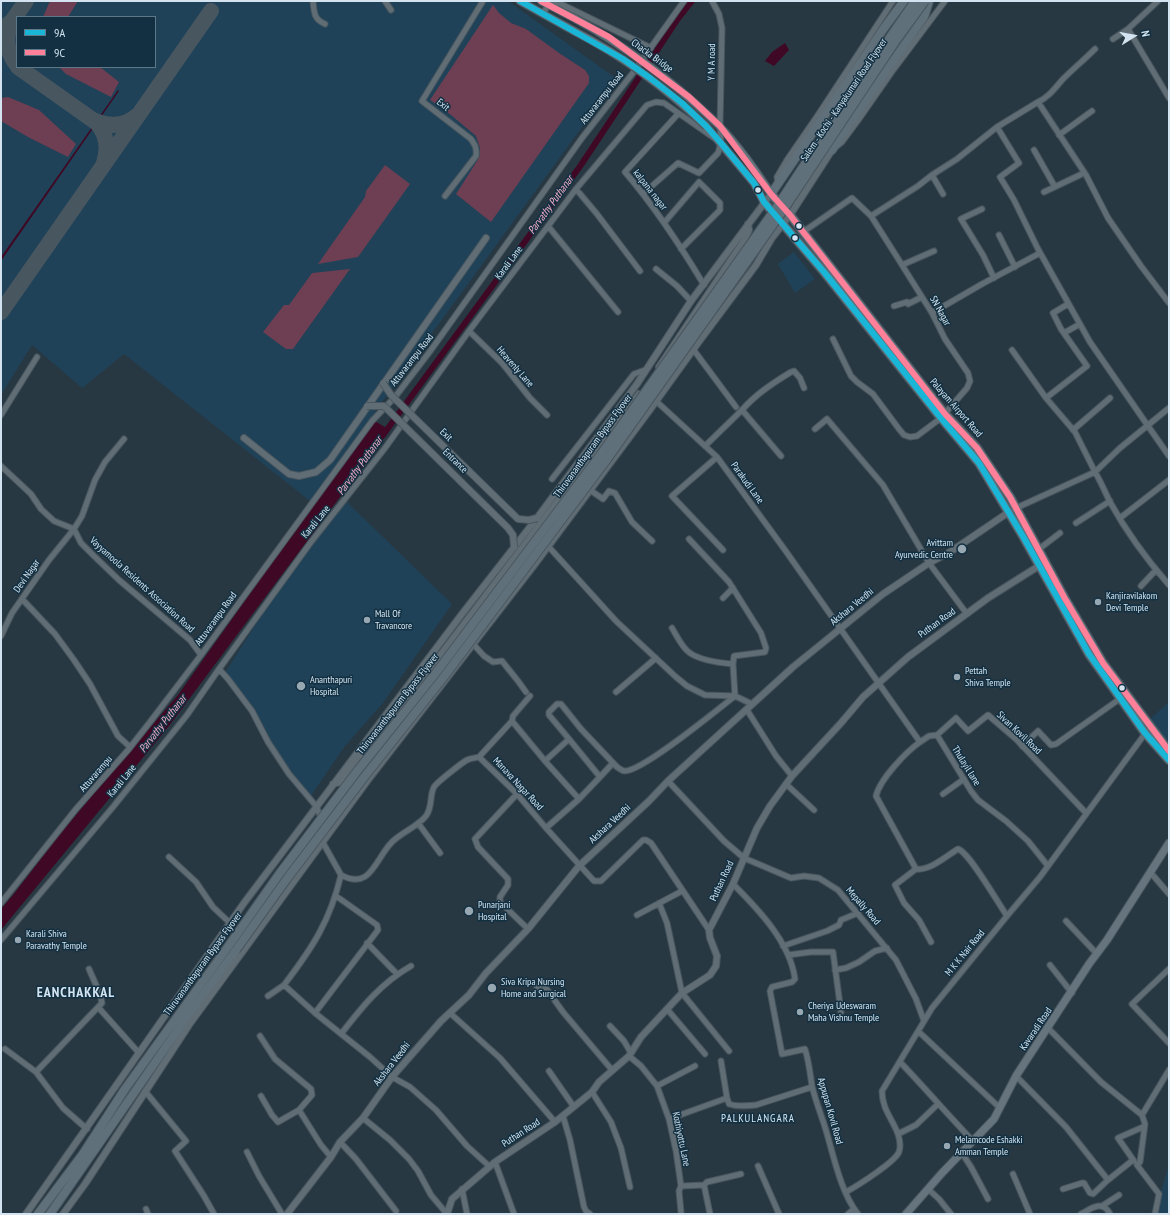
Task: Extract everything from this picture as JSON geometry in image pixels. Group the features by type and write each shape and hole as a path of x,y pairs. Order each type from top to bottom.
{"highway":[{"path":"771,194 904,1"},
{"name":"Salem - Kochi - Kanyakumari Road Flyover","path":"782,212 847,100 915,1"},
{"name":"Salem - Kochi - Kanyakumari Road Flyover","path":"782,212 895,42 925,1"},
{"path":"832,150 924,17 929,1"},
{"name":"Thiruvananthapuram Bypass Flyover","path":"38,1214 83,1154 125,1089 365,776 443,678 608,458 782,212"},
{"name":"Thiruvananthapuram Bypass Flyover","path":"50,1214 182,1024 233,947"}],"main road":[{"name":"Chacka Bridge","path":"520,1 623,60 650,78 682,103 721,143 754,183 764,202"},
{"name":"Chacka Bridge","path":"544,3 609,38 660,74 689,97 720,126 771,194"},
{"name":"Palayam Airport Road","path":"771,194 782,212 803,232 979,463 1039,549 1042,564 1064,597 1103,663 1169,760"},
{"name":"Palayam Airport Road","path":"764,202 943,416"},
{"name":"Palayam Airport Road","path":"1012,510 1089,654 1121,698 1148,730 1169,751"},
{"name":"Kavaradi Road","path":"906,1214 994,1118 1016,1076 1151,873 1169,843"}],"street":[{"path":"313,1 314,14 319,21 325,24"},
{"path":"384,1 391,10"},
{"name":"Exit","path":"445,196 476,156 477,150 471,139 422,101 483,1"},
{"name":"Attuvarampu Road","path":"201,655 372,421 395,397 431,350 570,156 632,74 684,1"},
{"name":"Y M A road","path":"712,1 719,14 722,28 721,143"},
{"path":"778,183 777,177 787,160 818,116 893,1"},
{"path":"63,1214 85,1184 189,1024 338,820 474,645 756,265 782,224 782,212 832,150 842,142 945,1"},
{"path":"1113,39 1128,29 1158,1"},
{"path":"544,14 544,3 559,3 651,48"},
{"path":"1128,29 1169,98"},
{"path":"871,216 957,159 997,127 1044,99 1055,90 1095,48"},
{"name":"Karali Lane","path":"1,940 113,807 187,715 311,542 385,448 469,331 576,189 648,106 656,102 664,103 721,143"},
{"path":"1038,102 1084,173 1108,218 1169,303"},
{"path":"1059,135 1092,111"},
{"name":"kalpana nagar","path":"678,114 625,172 644,193 704,284"},
{"path":"997,127 1019,163 1000,176 1014,200 1040,253 1090,342 1169,456"},
{"path":"681,249 720,210 720,203 697,180 699,173 718,153 721,143"},
{"path":"1034,150 1055,187"},
{"path":"644,193 678,163 699,173"},
{"path":"1044,192 1084,173"},
{"path":"932,175 943,194"},
{"path":"664,223 699,182"},
{"path":"576,189 640,271"},
{"path":"26,1214 230,923 316,806 537,518 637,384 691,301 771,194"},
{"name":"SN Nagar","path":"803,232 852,198 871,216 968,373 970,381 967,388 943,416"},
{"path":"982,209 961,219 983,255 994,278"},
{"path":"333,784 340,782 419,683 650,380 686,324 745,239 748,233 748,224"},
{"path":"548,226 618,312"},
{"path":"999,236 1015,267"},
{"path":"244,438 289,474 299,476 316,472 330,460 486,238"},
{"path":"902,265 934,251"},
{"path":"932,313 1040,253"},
{"path":"656,269 677,286 691,301"},
{"path":"894,306 907,302 908,304 922,297"},
{"path":"1046,398 1087,366 1052,313 1068,304"},
{"path":"1064,333 1080,324"},
{"name":"Heavenly Lane","path":"469,331 502,363 530,398 547,415"},
{"path":"833,339 851,376 873,394 904,434 910,437 917,436 943,416"},
{"path":"693,349 736,407"},
{"path":"1012,350 1046,398 1073,430 1120,518 1156,570 1169,585"},
{"path":"1,415 36,357"},
{"path":"552,479 634,374 645,370"},
{"path":"705,446 749,402 770,385 791,372 794,372 800,378 804,388"},
{"name":"Exit","path":"383,383 391,395 518,519 529,520 537,518"},
{"path":"1073,430 1110,398"},
{"path":"656,401 717,457"},
{"name":"Entrance","path":"367,406 384,406 508,528 513,535 514,547"},
{"path":"1012,510 1095,472 1120,448 1169,408"},
{"path":"742,410 781,456"},
{"path":"815,428 827,419 883,485 929,563 966,614"},
{"name":"Devi Nagar","path":"1,636 12,613 49,560 74,529 82,516 98,474 105,462 124,439"},
{"name":"Parakudi Lane","path":"722,550 672,496 717,457 744,491 879,684"},
{"path":"1,466 31,494 41,509 54,521 74,529"},
{"path":"1120,518 1169,480"},
{"path":"590,490 603,499 609,491 615,493 632,522 652,541"},
{"path":"1076,523 1110,501"},
{"name":"Akshara Veedhi","path":"287,1214 331,1157 340,1142 363,1118 392,1077 441,1021 469,996 486,973 528,929 580,866 668,781 793,667 883,594 929,563 950,552 1012,510"},
{"name":"Vayyamoola Residents Association Road","path":"74,529 80,543 119,580 190,640 201,655"},
{"path":"1039,549 1060,533"},
{"path":"689,539 714,565 733,588 761,633 766,648 766,652 734,656 735,696"},
{"path":"548,546 616,621 687,686 705,695 735,696 752,704"},
{"name":"Puthan Road","path":"447,1214 452,1199 462,1189 489,1166 556,1122 592,1092 599,1082 630,1055 641,1037 682,993 710,975 716,966 717,956 710,938 709,930 744,858 756,828 792,776 863,697 908,657 1006,586 1042,564"},
{"path":"1141,586 1156,570"},
{"path":"722,598 733,588"},
{"path":"22,599 55,634 74,660 90,684 118,736 130,747"},
{"path":"672,628 689,653 722,663 733,664"},
{"path":"474,645 484,656 493,662 502,661 528,694 512,721 479,757"},
{"name":"Attuvarampu","path":"1,903 76,809 130,747 201,655"},
{"path":"616,692 656,658"},
{"path":"219,669 228,678 252,711 268,742 289,774 316,806 320,815 329,822 338,820"},
{"path":"879,684 920,742"},
{"path":"600,777 549,715 549,712 557,704 561,704 581,729 613,763 621,770 626,771 654,757 735,696"},
{"path":"1022,746 1038,731 1051,745 1056,744 1121,698"},
{"path":"747,710 776,756 792,776"},
{"name":"Sivan Kovil Road","path":"937,736 956,718 968,732 988,715 1022,746 1086,813"},
{"path":"512,721 579,799"},
{"name":"M K K Nair Road","path":"846,1192 867,1179 899,1153 901,1145 898,1134 884,1107 882,1091 919,1032 924,1021 941,996 1020,902 1048,866 1148,730"},
{"path":"916,869 876,796 878,788 908,752 929,736 937,736"},
{"name":"Thulayil lane","path":"937,736 978,800 1006,821 1028,841 1048,866"},
{"path":"545,761 569,739"},
{"name":"Manava Nagar Road","path":"341,875 350,880 357,880 370,874 385,850 393,841 425,817 430,809 435,786 468,759 479,757 517,794 594,881 601,881 643,840 646,840 654,847 682,891"},
{"path":"546,828 579,799 613,763"},
{"path":"943,794 964,779"},
{"name":"Mepally Road","path":"668,781 724,841 744,858 791,878 804,876 819,878 838,890 896,960 916,999 924,1021"},
{"path":"786,784 814,810"},
{"path":"517,794 478,836 476,843 508,879 508,885 500,896 500,902 528,929"},
{"path":"418,823 440,853"},
{"path":"268,996 284,985 313,946 322,930 336,896 341,875 322,842 321,837 312,829 301,827"},
{"path":"931,942 919,920 904,903 895,885 916,869 924,869 958,849 961,850 972,862 1007,916"},
{"path":"169,858 196,882 213,907 230,923"},
{"path":"1151,873 1169,894"},
{"name":"Appupan Kovil Road","path":"732,884 762,915 784,946 794,970 795,979 792,982 772,987 770,991 782,1054 805,1049 810,1065 812,1087 837,1170 856,1212"},
{"path":"637,915 682,891 709,930"},
{"path":"316,1013 377,932 377,925 336,896"},
{"path":"658,903 667,922 682,993 729,1051"},
{"path":"784,946 827,931 839,925 841,920 858,913"},
{"path":"1066,921 1097,954"},
{"path":"368,944 397,974"},
{"path":"835,970 846,968 859,962 875,951 887,948"},
{"path":"788,955 811,952 833,952 841,1012"},
{"path":"1050,965 1072,993"},
{"path":"341,1034 364,1004 383,985 397,974 411,966"},
{"path":"1169,968 1132,1004 1169,1043"},
{"path":"36,1072 102,1003 100,994 89,969"},
{"path":"536,987 544,984 563,1012 612,1070"},
{"path":"284,985 392,1077 410,1087 436,1110 463,1141 489,1166"},
{"path":"98,1007 138,1054"},
{"path":"667,1010 705,1054"},
{"path":"450,1013 500,1058 556,1122"},
{"name":"Kozhiyottu Lane","path":"610,1026 624,1041 630,1055 650,1076 657,1086 669,1119 676,1151 681,1186 679,1190 681,1212"},
{"path":"1048,1028 1101,1082 1142,1115 1145,1124 1143,1127 1140,1162 1137,1165"},
{"path":"919,1032 1000,1108"},
{"path":"260,1036 275,1059 311,1089 312,1095 299,1110 278,1122 272,1116 261,1096"},
{"path":"5,1049 36,1072 63,1108 87,1128"},
{"path":"721,1061 726,1098 729,1104 748,1106 812,1087"},
{"path":"900,1062 973,1141"},
{"path":"657,1086 695,1066"},
{"path":"1142,1115 1169,1070"},
{"path":"549,1071 574,1107"},
{"path":"1016,1076 1066,1127 1108,1180"},
{"path":"145,1091 186,1141 175,1151 214,1214"},
{"path":"592,1092 612,1122 621,1148 630,1187"},
{"path":"669,1119 726,1098"},
{"path":"898,1134 916,1125 938,1104"},
{"path":"299,1110 321,1145 331,1157"},
{"path":"563,1116 570,1140 584,1206 586,1211 590,1214"},
{"path":"363,1118 390,1140 409,1159 418,1171 431,1195 447,1214"},
{"path":"1143,1127 1118,1138 1159,1194 1155,1214"},
{"path":"340,1142 356,1159 396,1211"},
{"path":"247,1152 259,1176 282,1214"},
{"path":"962,1153 988,1199"},
{"path":"1063,1189 1084,1183 1090,1194 1093,1194 1133,1160"},
{"path":"495,1162 514,1214"},
{"path":"758,1166 779,1214"},
{"path":"681,1186 704,1185 708,1182 741,1174"},
{"path":"1013,1174 1030,1214"},
{"path":"704,1185 710,1214"},
{"path":"462,1189 467,1214"},
{"path":"928,1189 939,1198 951,1214"},
{"path":"1081,1214 1091,1208 1102,1206 1119,1196"},
{"path":"1102,1206 1106,1208 1110,1214"},
{"path":"848,1214 856,1212"}],"shaded area":[{"path":"1,1 508,1 617,79 310,501 124,354 82,388 32,345 1,395"},
{"path":"50,1 78,1 69,16 43,16"},
{"path":"493,5 499,13 511,23 526,29 585,70 589,76 589,83 491,222 456,194 479,158 480,148 476,136 430,100"},
{"path":"60,68 101,68 119,82 111,97 66,74"},
{"path":"8,97 39,110 76,144 68,157 28,137 1,121 1,98"},
{"path":"385,165 410,184 358,257 318,264 365,197 366,191"},
{"path":"794,252 815,279 795,293 778,264"},
{"path":"350,269 293,349 286,349 263,332 284,305 289,305 312,273"},
{"path":"346,501 452,604 383,703 345,746 310,797 268,743 248,700 225,673 278,589"},
{"path":"1169,702 1169,748 1148,721"},
{"path":"1169,1165 1169,1214 1154,1214"}],"water":[{"path":"785,43 789,50 774,66 765,61 772,52"},
{"path":"118,90 119,91 1,261 1,257"},
{"path":"373,420 390,430 169,726 1,930 1,909 63,830 178,695"}],"waterway":[{"name":"Parvathy Puthanar","path":"383,435 581,165 677,20 692,1"}],"taxiway":[{"path":"6,30 26,1"},
{"path":"1,312 211,11"},
{"path":"1,30 12,21 8,32 8,44 13,60 16,64"},
{"path":"19,68 97,123 103,132 107,147 104,163"},
{"path":"96,121 93,120 99,122 105,124 117,125 128,122 138,115"}],"transit line":[{"name":"9A","path":"520,1 623,59 650,78 682,103 721,143 754,183 764,202 824,272 979,463 1024,538 1089,654 1145,733 1169,760"},
{"name":"9C","path":"541,1 609,37 689,97 720,126 771,194 790,215 945,414 977,448 1010,497 1064,597 1103,663 1169,751"}],"place":[{"name":"Avittam Ayurvedic Centre","path":"962,549"},
{"name":"Kanjiravilakom Devi Temple","path":"1098,602"},
{"name":"Mall Of Travancore","path":"367,620"},
{"name":"Pettah Shiva Temple","path":"957,677"},
{"name":"Ananthapuri Hospital","path":"301,686"},
{"name":"Punarjani Hospital","path":"469,911"},
{"name":"Karali Shiva Paravathy Temple","path":"18,940"},
{"name":"Siva Kripa Nursing Home and Surgical","path":"492,988"},
{"name":"Cheriya Udeswaram Maha Vishnu Temple","path":"800,1012"},
{"name":"Melamcode Eshakki Amman Temple","path":"947,1146"}],"district":[{"name":"EANCHAKKAL","path":"76,993"},
{"name":"PALKULANGARA","path":"758,1119"}]}
